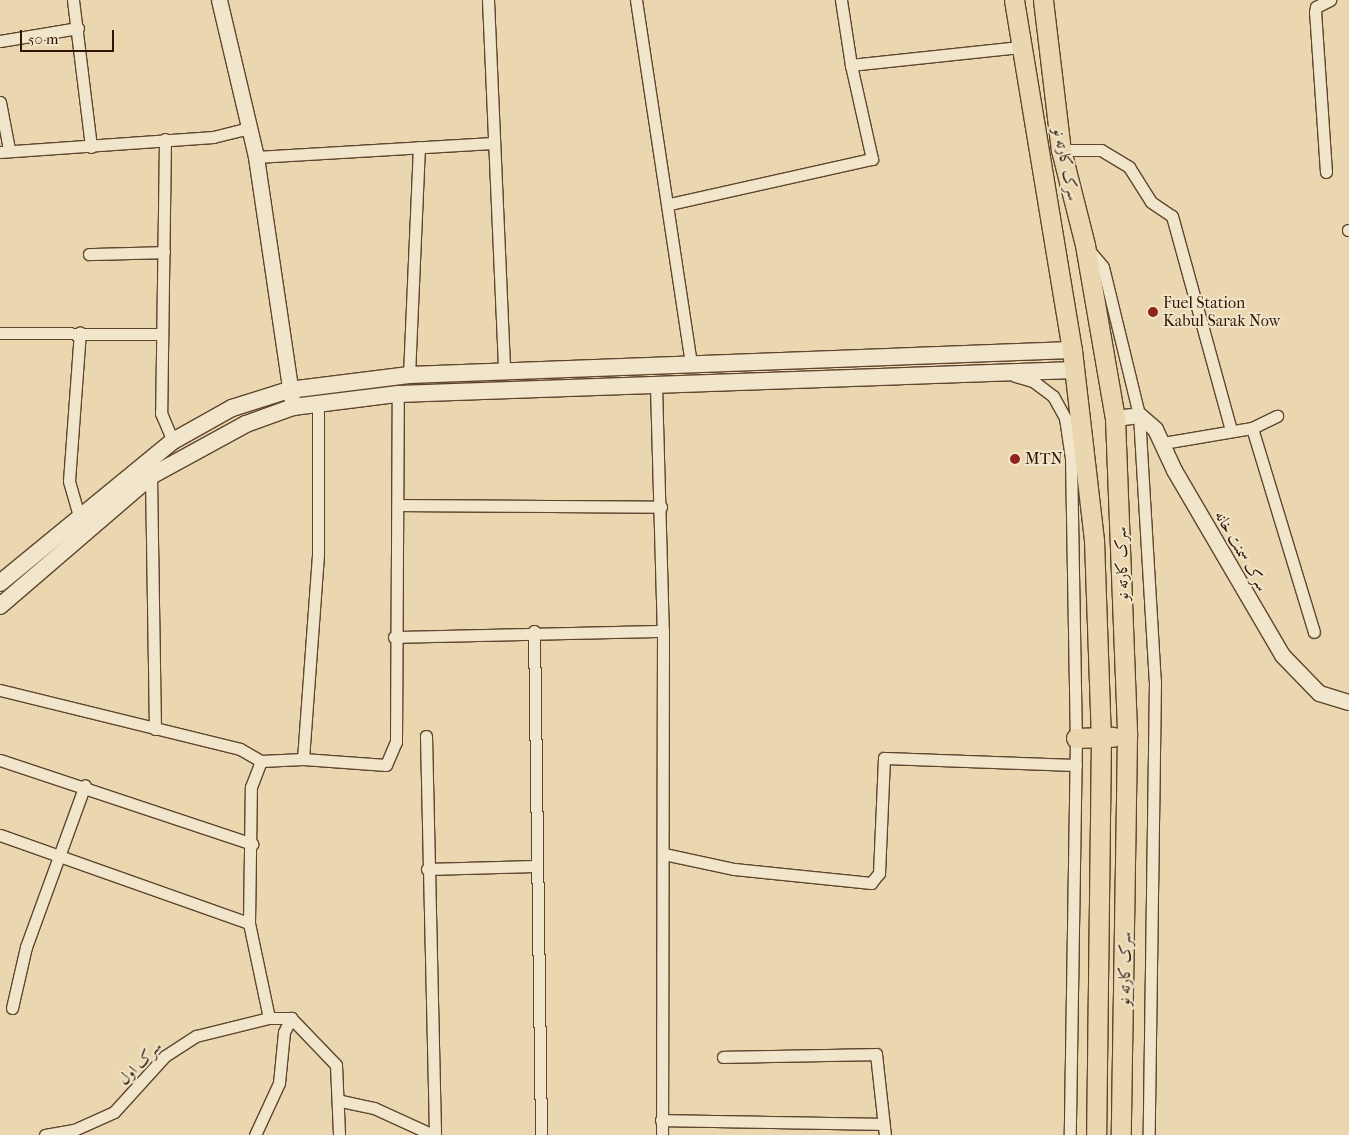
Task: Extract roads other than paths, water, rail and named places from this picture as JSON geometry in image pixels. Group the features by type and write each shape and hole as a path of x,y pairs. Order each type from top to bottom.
{"highway":[{"name":"سرک کارته نو","path":"1014,0 1019,47 1075,370 1097,602 1101,737 1096,1135"},
{"name":"سرک کارته نو","path":"1042,0 1061,150 1085,245 1115,418 1124,602 1127,736 1121,1135"},
{"path":"1097,602 1124,602"},
{"path":"1076,738 1127,736"}],"main road":[{"path":"0,583 79,516 173,441 232,408 289,390 409,375 504,373 691,362 1005,354 1072,350"},
{"path":"1005,354 1006,373"},
{"path":"0,606 151,476 246,424 293,407 398,394 1075,370"}],"street":[{"path":"73,0 78,28 90,147"},
{"path":"219,0 256,157 293,407"},
{"path":"488,0 504,373"},
{"path":"636,0 670,204 691,362"},
{"path":"670,204 872,160 851,65 841,0"},
{"path":"1326,172 1315,12 1316,7 1330,0"},
{"path":"0,41 78,28"},
{"path":"851,65 1019,47"},
{"path":"0,102 5,151 90,147 213,137 250,128"},
{"path":"166,140 160,334 161,413 173,441"},
{"path":"256,157 493,143"},
{"path":"409,375 419,147"},
{"path":"1061,150 1101,150 1129,166 1151,202 1172,216 1231,430"},
{"path":"1085,245 1103,267 1140,415 1155,681 1149,1135"},
{"path":"89,254 164,252"},
{"path":"79,516 69,481 80,332"},
{"path":"0,333 160,334"},
{"path":"1006,373 1032,381 1053,396 1064,418 1071,458 1076,765 1070,1135"},
{"path":"656,386 661,507 664,854 662,1135"},
{"path":"0,690 240,749 261,761 303,759 386,765 396,742 394,637 398,504 398,394"},
{"path":"303,759 318,554 318,403"},
{"path":"1115,418 1140,415"},
{"name":"سرک سمنت خانه","path":"1140,415 1163,443 1174,470 1282,655 1320,693 1349,702"},
{"path":"1163,443 1231,430 1252,428 1277,416"},
{"path":"1252,428 1314,632"},
{"path":"151,476 155,728"},
{"path":"398,504 661,507"},
{"path":"394,637 534,631 662,631"},
{"path":"534,631 535,866 541,1135"},
{"path":"341,1101 374,1108 434,1135 427,869 426,736"},
{"path":"664,854 734,869 871,883 879,873 884,758 1076,765"},
{"path":"0,760 85,785 124,804 252,844"},
{"path":"261,761 250,787 252,844 249,923 269,1018"},
{"path":"12,1008 26,947 57,855 85,785"},
{"path":"0,835 249,923"},
{"path":"427,869 535,866"},
{"name":"سرک اول","path":"44,1135 74,1130 114,1112 166,1056 196,1036 269,1018 291,1018"},
{"path":"255,1135 279,1083 284,1032 291,1018 336,1065 341,1101 339,1135"},
{"path":"662,1120 883,1130 876,1054 723,1057"}],"place":[{"name":"Fuel Station Kabul Sarak Now","path":"1153,312"},
{"name":"MTN","path":"1015,459"}]}
